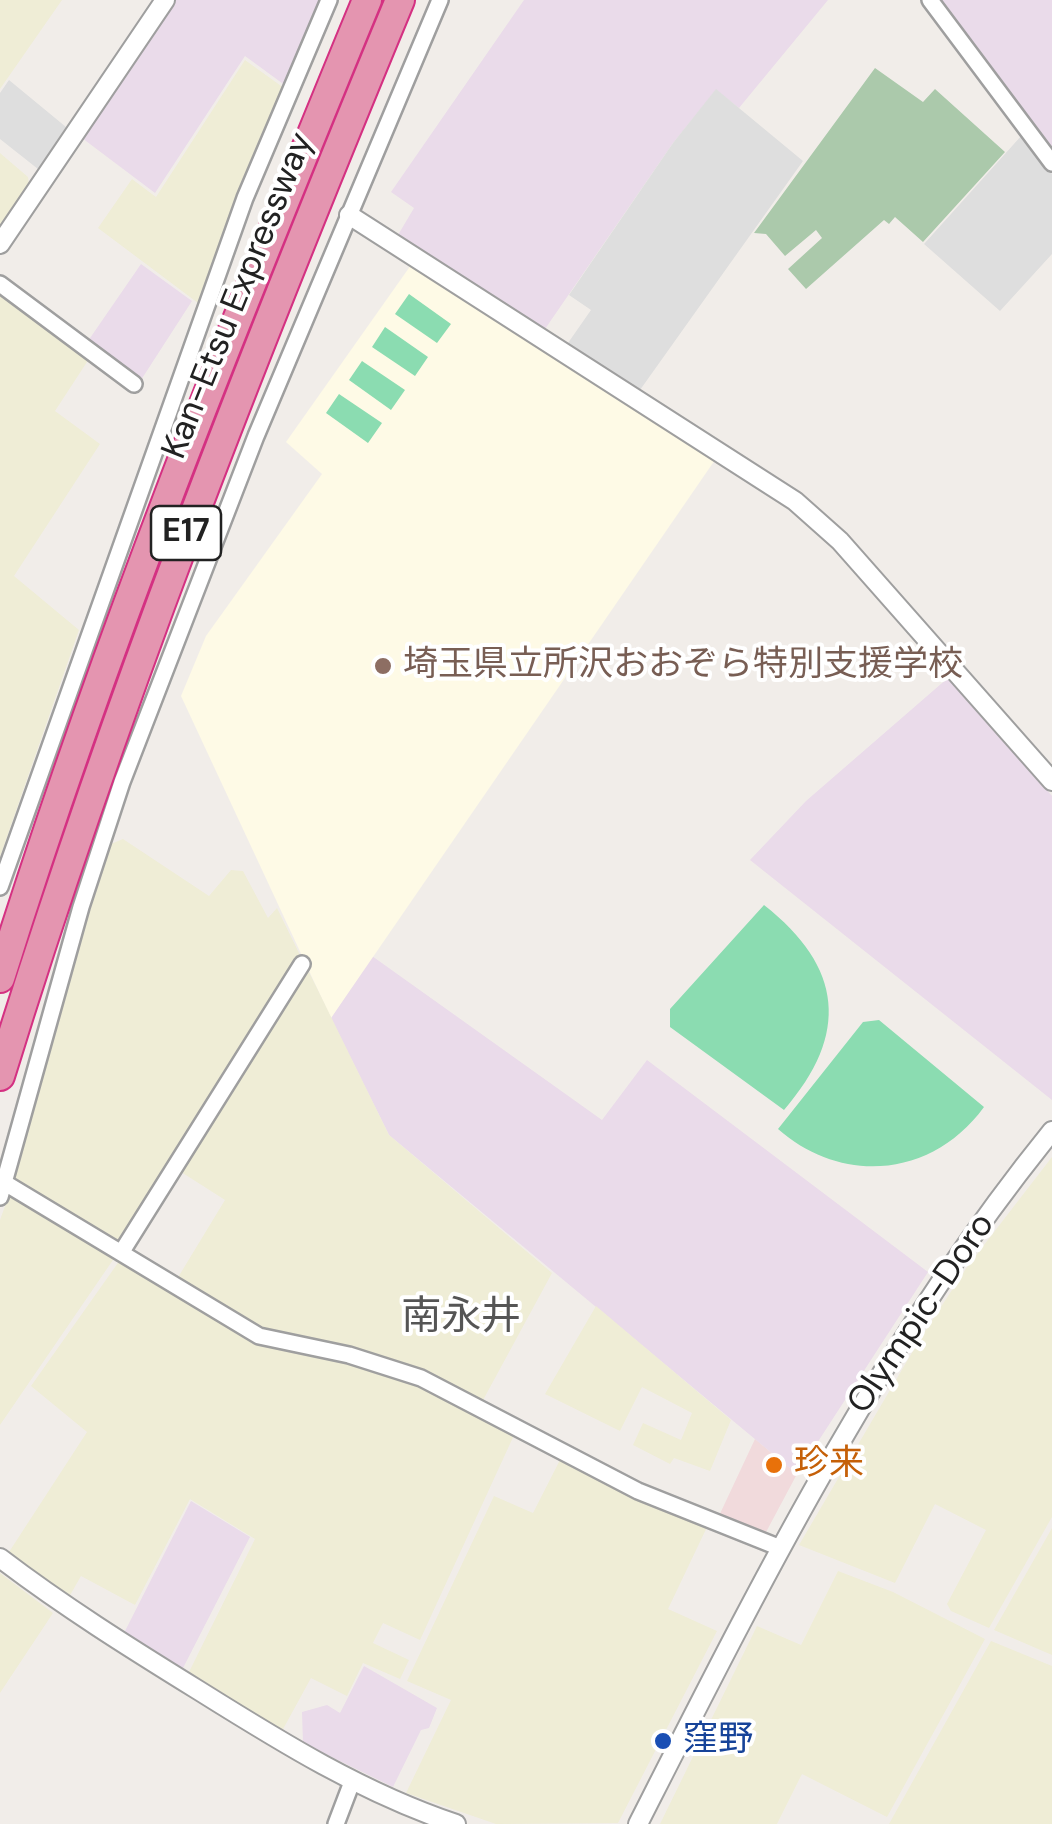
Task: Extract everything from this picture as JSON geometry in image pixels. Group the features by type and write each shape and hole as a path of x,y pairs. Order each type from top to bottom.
{"highway":[{"name":"Kan-Etsu Expressway","path":"0,978 40,850 187,441 367,0"},
{"name":"Kan-Etsu Expressway","path":"0,1076 109,739 194,509 400,0"}],"street":[{"path":"0,244 165,0"},
{"path":"0,887 245,198 329,0"},
{"path":"440,0 256,436 122,782 81,907 2,1187 121,1252 258,1336 349,1356 420,1378 638,1491 778,1547"},
{"path":"930,0 1052,163"},
{"path":"349,214 795,501 840,540 1052,781"},
{"path":"0,284 134,384"},
{"path":"121,1252 302,964"},
{"name":"Olympic-Doro","path":"638,1824 778,1547 888,1359 945,1274 1052,1131"},
{"path":"0,1558 108,1634 352,1782 456,1824"},
{"path":"336,1824 352,1782"}],"shaded area":[{"path":"0,0 62,0 0,89"},
{"path":"176,0 320,0 286,86 245,56 155,193 82,138"},
{"path":"524,0 828,0 739,108 716,90 673,143 545,329 398,235 414,208 391,192"},
{"path":"938,0 1052,0 1052,153"},
{"path":"245,60 284,88 198,303 98,228 132,179 156,197"},
{"path":"9,80 66,127 38,169 0,139 0,93"},
{"path":"716,89 803,161 640,390 568,343 591,310 569,295 673,143"},
{"path":"1022,135 1052,174 1052,254 1000,311 924,244"},
{"path":"0,153 28,177 29,184 0,227"},
{"path":"141,264 192,301 141,380 88,341"},
{"name":"埼玉県立所沢おおぞら特別支援学校","path":"411,265 717,457 331,1018 181,696 206,636 322,474 286,442"},
{"path":"0,293 85,356 87,362 55,411 100,444 14,576 79,630 0,857"},
{"path":"949,677 1052,796 1052,1100 750,860 806,801"},
{"path":"123,839 209,896 231,870 243,871 268,918 277,908 300,955 120,1244 14,1181 58,1012 111,844"},
{"path":"372,956 602,1120 647,1060 928,1272 797,1474 389,1135 331,1018"},
{"path":"307,968 389,1135 552,1273 482,1402 421,1368 259,1328 177,1279 225,1200 178,1170"},
{"path":"1052,1157 1052,1517 989,1628 951,1611 947,1604 986,1530 935,1504 895,1583 799,1545 920,1339 967,1267"},
{"path":"9,1195 115,1257 0,1425 0,1220"},
{"path":"120,1260 247,1338 404,1376 515,1433 420,1640 383,1623 373,1643 409,1660 400,1679 363,1663 347,1696 311,1678 282,1731 189,1672 255,1539 190,1499 135,1605 81,1576 69,1597 9,1552 87,1432 31,1386"},
{"path":"596,1306 731,1420 710,1471 674,1458 670,1464 633,1445 643,1423 681,1440 692,1413 642,1387 620,1431 545,1394"},
{"path":"755,1439 797,1474 765,1534 718,1518"},
{"path":"561,1458 708,1525 668,1609 717,1631 618,1823 496,1824 406,1793 451,1700 407,1681 494,1496 533,1513"},
{"path":"191,1501 250,1537 182,1670 123,1635"},
{"path":"1052,1528 1052,1655 994,1630"},
{"path":"838,1571 893,1592 985,1639 887,1817 802,1774 777,1824 660,1824 757,1626 801,1645"},
{"path":"0,1573 53,1613 0,1693"},
{"path":"991,1641 1052,1666 1052,1824 889,1824"},
{"path":"364,1666 437,1708 429,1728 421,1730 393,1787 303,1743 302,1712 327,1705 340,1713"}],"green space":[{"path":"875,68 923,102 935,89 1005,152 923,242 895,217 889,224 884,220 806,289 788,269 822,238 816,230 785,256 766,234 754,233"},
{"path":"409,294 451,324 437,343 395,314"},
{"path":"385,327 428,357 415,376 372,347"},
{"path":"362,361 405,390 391,410 349,380"},
{"path":"339,394 382,423 368,443 326,413"},
{"path":"764,905 810,952 828,1002 828,1028 820,1055 784,1110 670,1027 670,1009"},
{"path":"879,1020 984,1107 963,1130 914,1160 858,1166 803,1147 778,1129 863,1022"}],"place":[{"name":"埼玉県立所沢おおぞら特別支援学校","path":"383,666"},
{"name":"珍来","path":"774,1465"},
{"name":"窪野","path":"663,1741"}],"district":[{"name":"南永井","path":"461,1319"}]}
